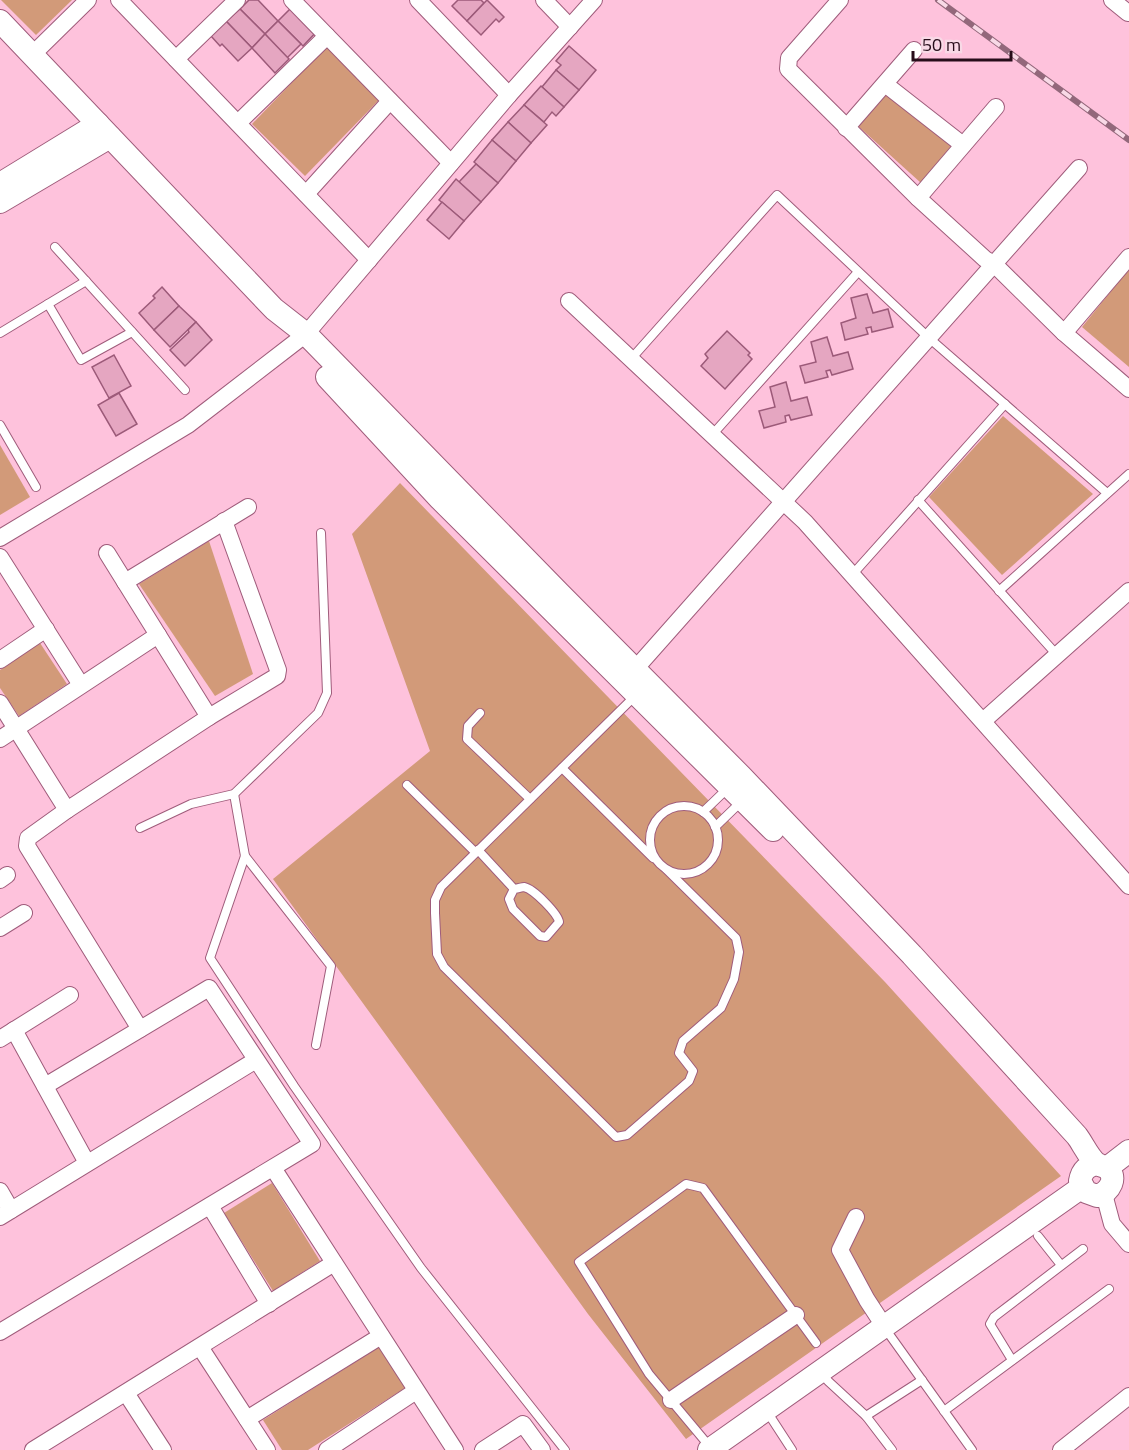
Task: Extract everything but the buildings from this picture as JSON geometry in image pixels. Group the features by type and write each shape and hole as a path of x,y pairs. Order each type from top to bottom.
{"main road":[{"path":"0,21 32,55 98,134"},
{"path":"0,41 98,134 300,338 440,499 637,682 742,788 1058,1136 1075,1161 1101,1180"},
{"path":"0,184 98,134"},
{"path":"0,202 98,134"},
{"path":"971,1276 1038,1236 1101,1180 1129,1151"},
{"path":"717,1449 971,1276 1101,1180"}],"street":[{"path":"32,55 88,0"},
{"path":"119,0 369,260"},
{"path":"176,59 237,0"},
{"path":"292,0 451,163"},
{"path":"418,0 509,95"},
{"path":"544,0 570,27"},
{"path":"0,538 130,462 188,425 300,338 594,0"},
{"path":"840,0 789,58 788,69 918,198 985,259 994,264 1064,333 1129,389"},
{"path":"1112,0 1129,12"},
{"path":"238,123 327,36"},
{"path":"846,128 914,50"},
{"path":"885,84 963,146"},
{"path":"306,194 390,101"},
{"path":"918,198 996,107"},
{"path":"637,682 783,502 1079,168"},
{"path":"1064,333 1129,257"},
{"path":"569,302 805,522 1129,886"},
{"path":"126,582 248,507"},
{"path":"140,1029 27,846 28,838 209,717 275,678 278,673 224,521"},
{"path":"107,553 209,717"},
{"path":"0,557 81,685"},
{"path":"982,721 1129,591"},
{"path":"0,660 46,629"},
{"path":"0,739 158,635"},
{"path":"0,703 67,810"},
{"path":"1116,871 1129,860"},
{"path":"0,928 24,914"},
{"path":"0,1332 312,1144 209,988 45,1086"},
{"path":"70,995 7,1034 45,1086 87,1163"},
{"path":"0,1191 5,1214 256,1060"},
{"path":"273,1168 455,1450"},
{"path":"1101,1180 1112,1224 1129,1244"},
{"path":"210,1206 269,1304"},
{"path":"856,1217 840,1250 867,1300 888,1332"},
{"path":"33,1450 334,1263"},
{"path":"670,1400 795,1315"},
{"path":"247,1419 381,1336"},
{"path":"200,1347 267,1450"},
{"path":"327,1450 416,1390"},
{"path":"126,1393 162,1450"},
{"path":"1061,1450 1129,1396"},
{"path":"483,1450 523,1424 542,1450"}],"lane":[{"path":"631,359 777,195 929,338 1107,493"},
{"path":"55,247 185,390"},
{"path":"712,435 858,272"},
{"path":"0,333 86,281"},
{"path":"48,304 81,360 132,332"},
{"path":"852,575 1005,404"},
{"path":"0,425 36,487"},
{"path":"999,591 1129,474"},
{"path":"918,500 1057,655"},
{"path":"140,828 191,804 234,794 318,713 327,693 321,533"},
{"path":"562,768 736,938 739,952 734,979 721,1008 683,1041 679,1053 693,1071 689,1081 627,1135 616,1137 444,967 437,954 435,900 441,887 562,768 637,682"},
{"path":"480,712 468,726 466,739 530,799"},
{"path":"407,785 514,889"},
{"path":"703,812 742,788"},
{"path":"715,827 742,788"},
{"path":"234,794 245,856 331,966 316,1045"},
{"path":"658,863 652,853 650,841 657,819 674,807 685,806 703,812 715,827 718,842 711,862 701,870 690,874 678,874 667,870"},
{"path":"245,856 210,958 294,1086 421,1268 565,1450"},
{"path":"524,887 532,891 558,916 559,922 546,937 540,936 513,909 509,899 514,889 524,887"},
{"path":"717,1449 670,1400 649,1374 579,1262 686,1184 703,1188 816,1343"},
{"path":"1038,1236 1062,1265"},
{"path":"1012,1360 990,1324 994,1317 1083,1249"},
{"path":"944,1411 1109,1289"},
{"path":"888,1332 972,1450"},
{"path":"824,1376 866,1416 892,1450"},
{"path":"866,1416 922,1380"},
{"path":"769,1415 792,1450"}],"shaded area":[{"path":"1,0 72,0 36,35"},
{"path":"326,47 380,99 305,176 252,124"},
{"path":"886,93 952,145 921,183 858,126"},
{"path":"1129,269 1129,367 1082,327"},
{"path":"1003,416 1093,494 1002,575 929,497"},
{"path":"0,445 30,497 0,515"},
{"path":"400,483 885,982 1061,1176 686,1439 588,1314 273,879 430,751 352,534"},
{"path":"209,541 253,674 215,696 139,584"},
{"path":"40,643 67,684 19,716 0,688 0,670"},
{"path":"272,1183 320,1261 273,1291 224,1213"},
{"path":"379,1347 405,1388 308,1450 282,1450 263,1420"}],"railway":[{"path":"938,0 1129,140"}]}
